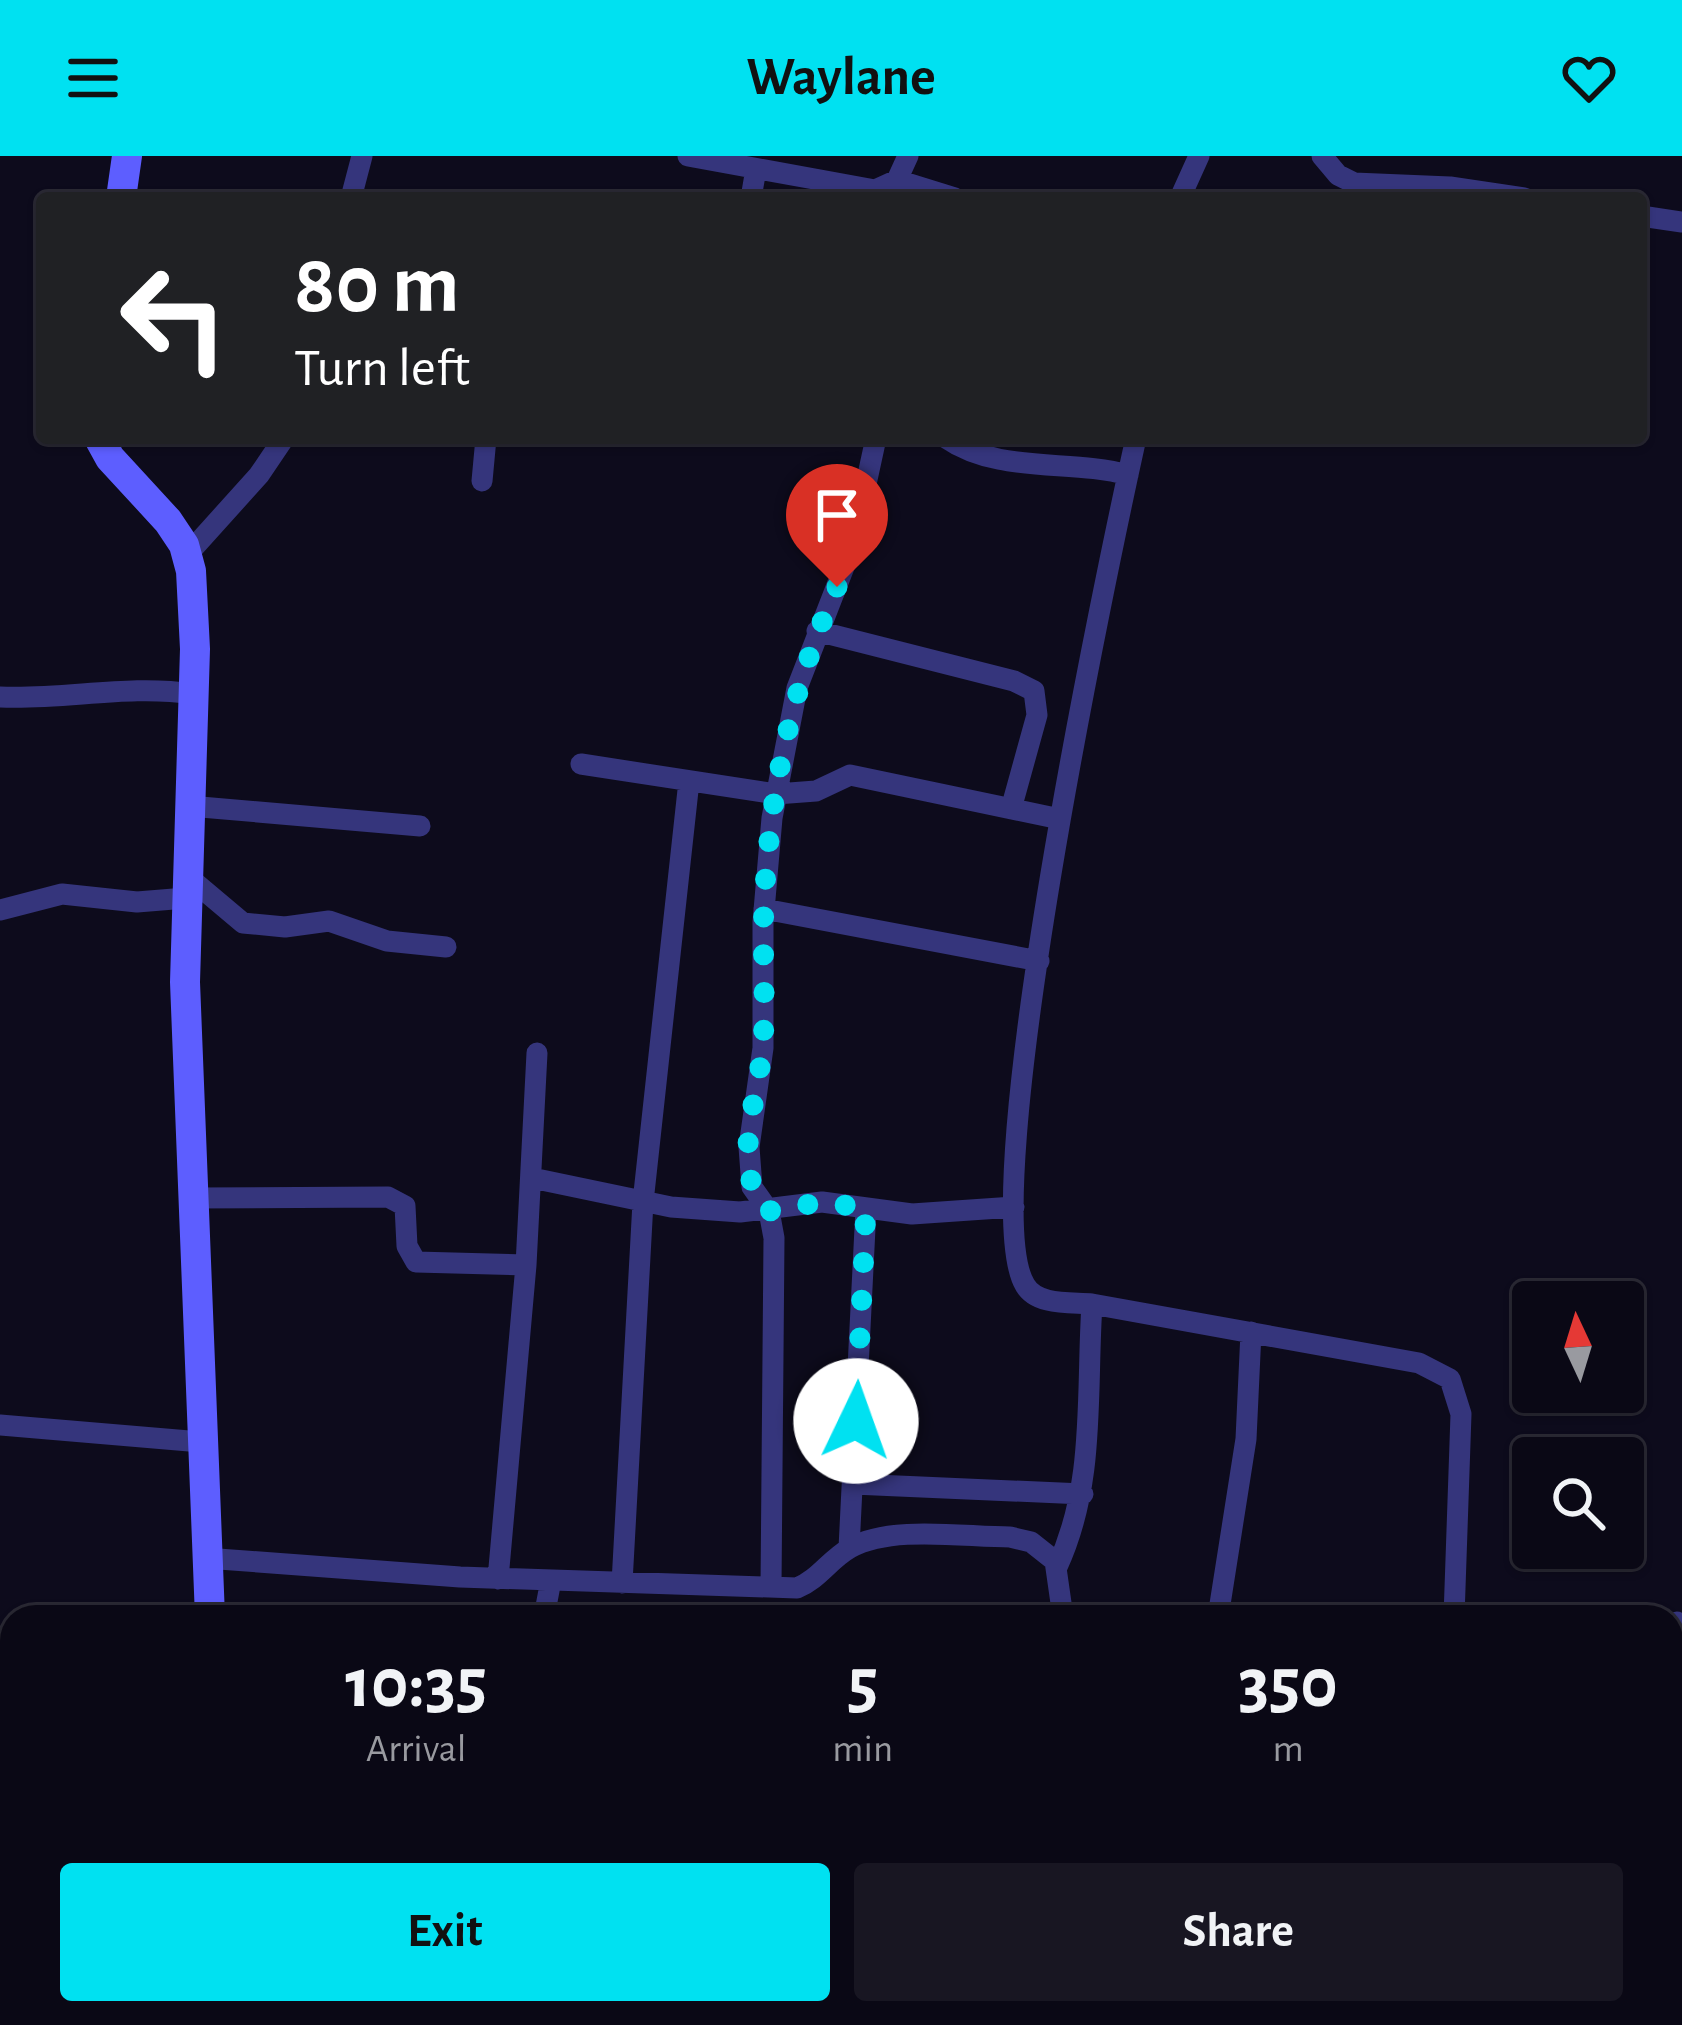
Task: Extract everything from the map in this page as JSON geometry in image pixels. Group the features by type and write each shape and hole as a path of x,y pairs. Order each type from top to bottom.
{"main road":[{"path":"122,192 127,156"},
{"path":"104,444 168,521 187,555 194,609 186,887 192,1198 209,1605"}],"street":[{"path":"353,192 362,156"},
{"path":"688,156 853,192"},
{"path":"869,192 897,180 908,156"},
{"path":"1183,192 1199,156"},
{"path":"1325,158 1354,183 1484,192"},
{"path":"752,192 756,169"},
{"path":"897,180 936,192"},
{"path":"1647,217 1682,222"},
{"path":"187,555 259,475 280,444"},
{"path":"482,481 485,444"},
{"path":"771,1587 774,1238 769,1211 752,1187 749,1147 764,1035 764,909 776,794 797,688 853,544 875,444"},
{"path":"966,444 1040,466 1089,465 1128,476"},
{"path":"1135,444 1060,820 1039,961 1014,1207 1025,1287 1050,1301 1092,1304 1419,1363 1450,1379 1460,1414 1454,1605"},
{"path":"817,631 1014,681 1034,691 1036,715 1011,809"},
{"path":"0,698 56,699 140,688 193,694"},
{"path":"581,764 776,794 816,791 850,776 1060,820"},
{"path":"622,1582 643,1202 689,781"},
{"path":"189,806 420,826"},
{"path":"0,910 62,894 137,902 186,887 243,923 285,927 329,921 388,941 446,947"},
{"path":"764,909 1039,961"},
{"path":"498,1579 526,1265 537,1053"},
{"path":"532,1178 643,1202 769,1211 822,1202 912,1214 1014,1207"},
{"path":"192,1198 388,1197 405,1205 406,1246 416,1262 526,1265"},
{"path":"849,1549 866,1208"},
{"path":"1062,1605 1057,1568 1083,1494 1092,1304"},
{"path":"1219,1605 1243,1461 1251,1332"},
{"path":"0,1425 201,1442"},
{"path":"853,1484 1083,1494"},
{"path":"205,1558 498,1579 797,1588 815,1580 849,1549 872,1540 1010,1537 1044,1550 1057,1568"},
{"path":"546,1605 551,1580"}],"route":[{"path":"837,587 797,688 779,774 767,864 763,1048 749,1169 758,1202 769,1211 840,1201 866,1208 856,1421"}]}
